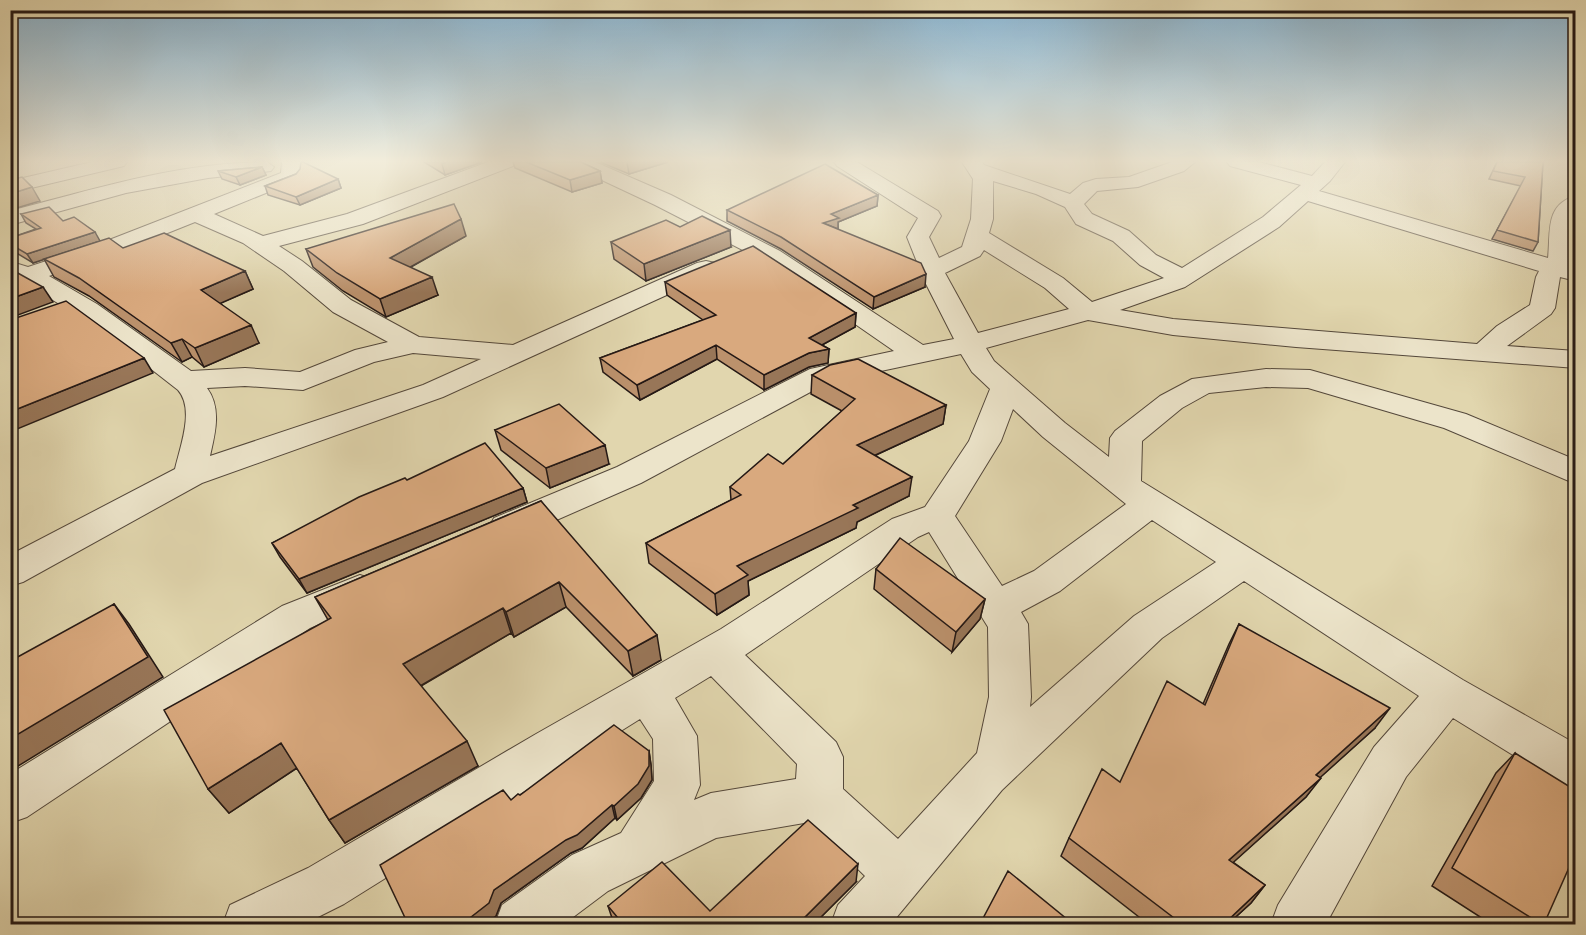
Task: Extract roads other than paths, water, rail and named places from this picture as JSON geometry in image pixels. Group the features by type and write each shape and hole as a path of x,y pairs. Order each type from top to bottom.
{"street":[{"path":"10,218 55,206"},
{"path":"16,275 112,248 217,206"},
{"path":"259,244 355,219 391,206"},
{"path":"674,206 772,256 917,354"},
{"path":"913,206 930,216 918,237 932,270 981,366 1137,495 1448,693 1575,769"},
{"path":"932,270 972,251 982,219 982,206"},
{"path":"1075,206 1084,219 1121,236 1148,260 1183,278"},
{"path":"478,539 629,475 820,375 969,344 1088,312 1183,278 1271,222 1290,206"},
{"path":"1364,206 1564,271"},
{"path":"1564,271 1560,257 1561,217 1572,206"},
{"path":"195,214 259,244 293,266 342,306 413,345"},
{"path":"977,235 1054,283 1088,312 1173,327 1296,339 1575,360"},
{"path":"10,572 190,475 433,391 666,284 755,247"},
{"path":"1484,352 1542,308 1548,277 1564,271"},
{"path":"16,275 79,303 106,320 183,380 197,395 201,417 190,475"},
{"path":"49,314 79,303"},
{"path":"183,380 245,377 303,381 364,356 413,345 515,354"},
{"path":"1484,352 1575,373"},
{"path":"1137,495 1126,438 1171,402 1202,385 1266,378 1310,379 1455,421 1575,473"},
{"path":"249,924 326,886 715,652 905,528 937,516 985,441 1006,387"},
{"path":"996,607 1047,581 1137,495"},
{"path":"937,516 1008,624 1010,697 998,764"},
{"path":"857,924 998,764 1148,627 1244,562"},
{"path":"10,801 296,617 392,576"},
{"path":"715,652 820,757 819,798 900,875"},
{"path":"638,851 677,785 675,736 647,692"},
{"path":"1297,924 1390,762 1448,693"},
{"path":"521,924 590,873 711,816 819,798"}]}
